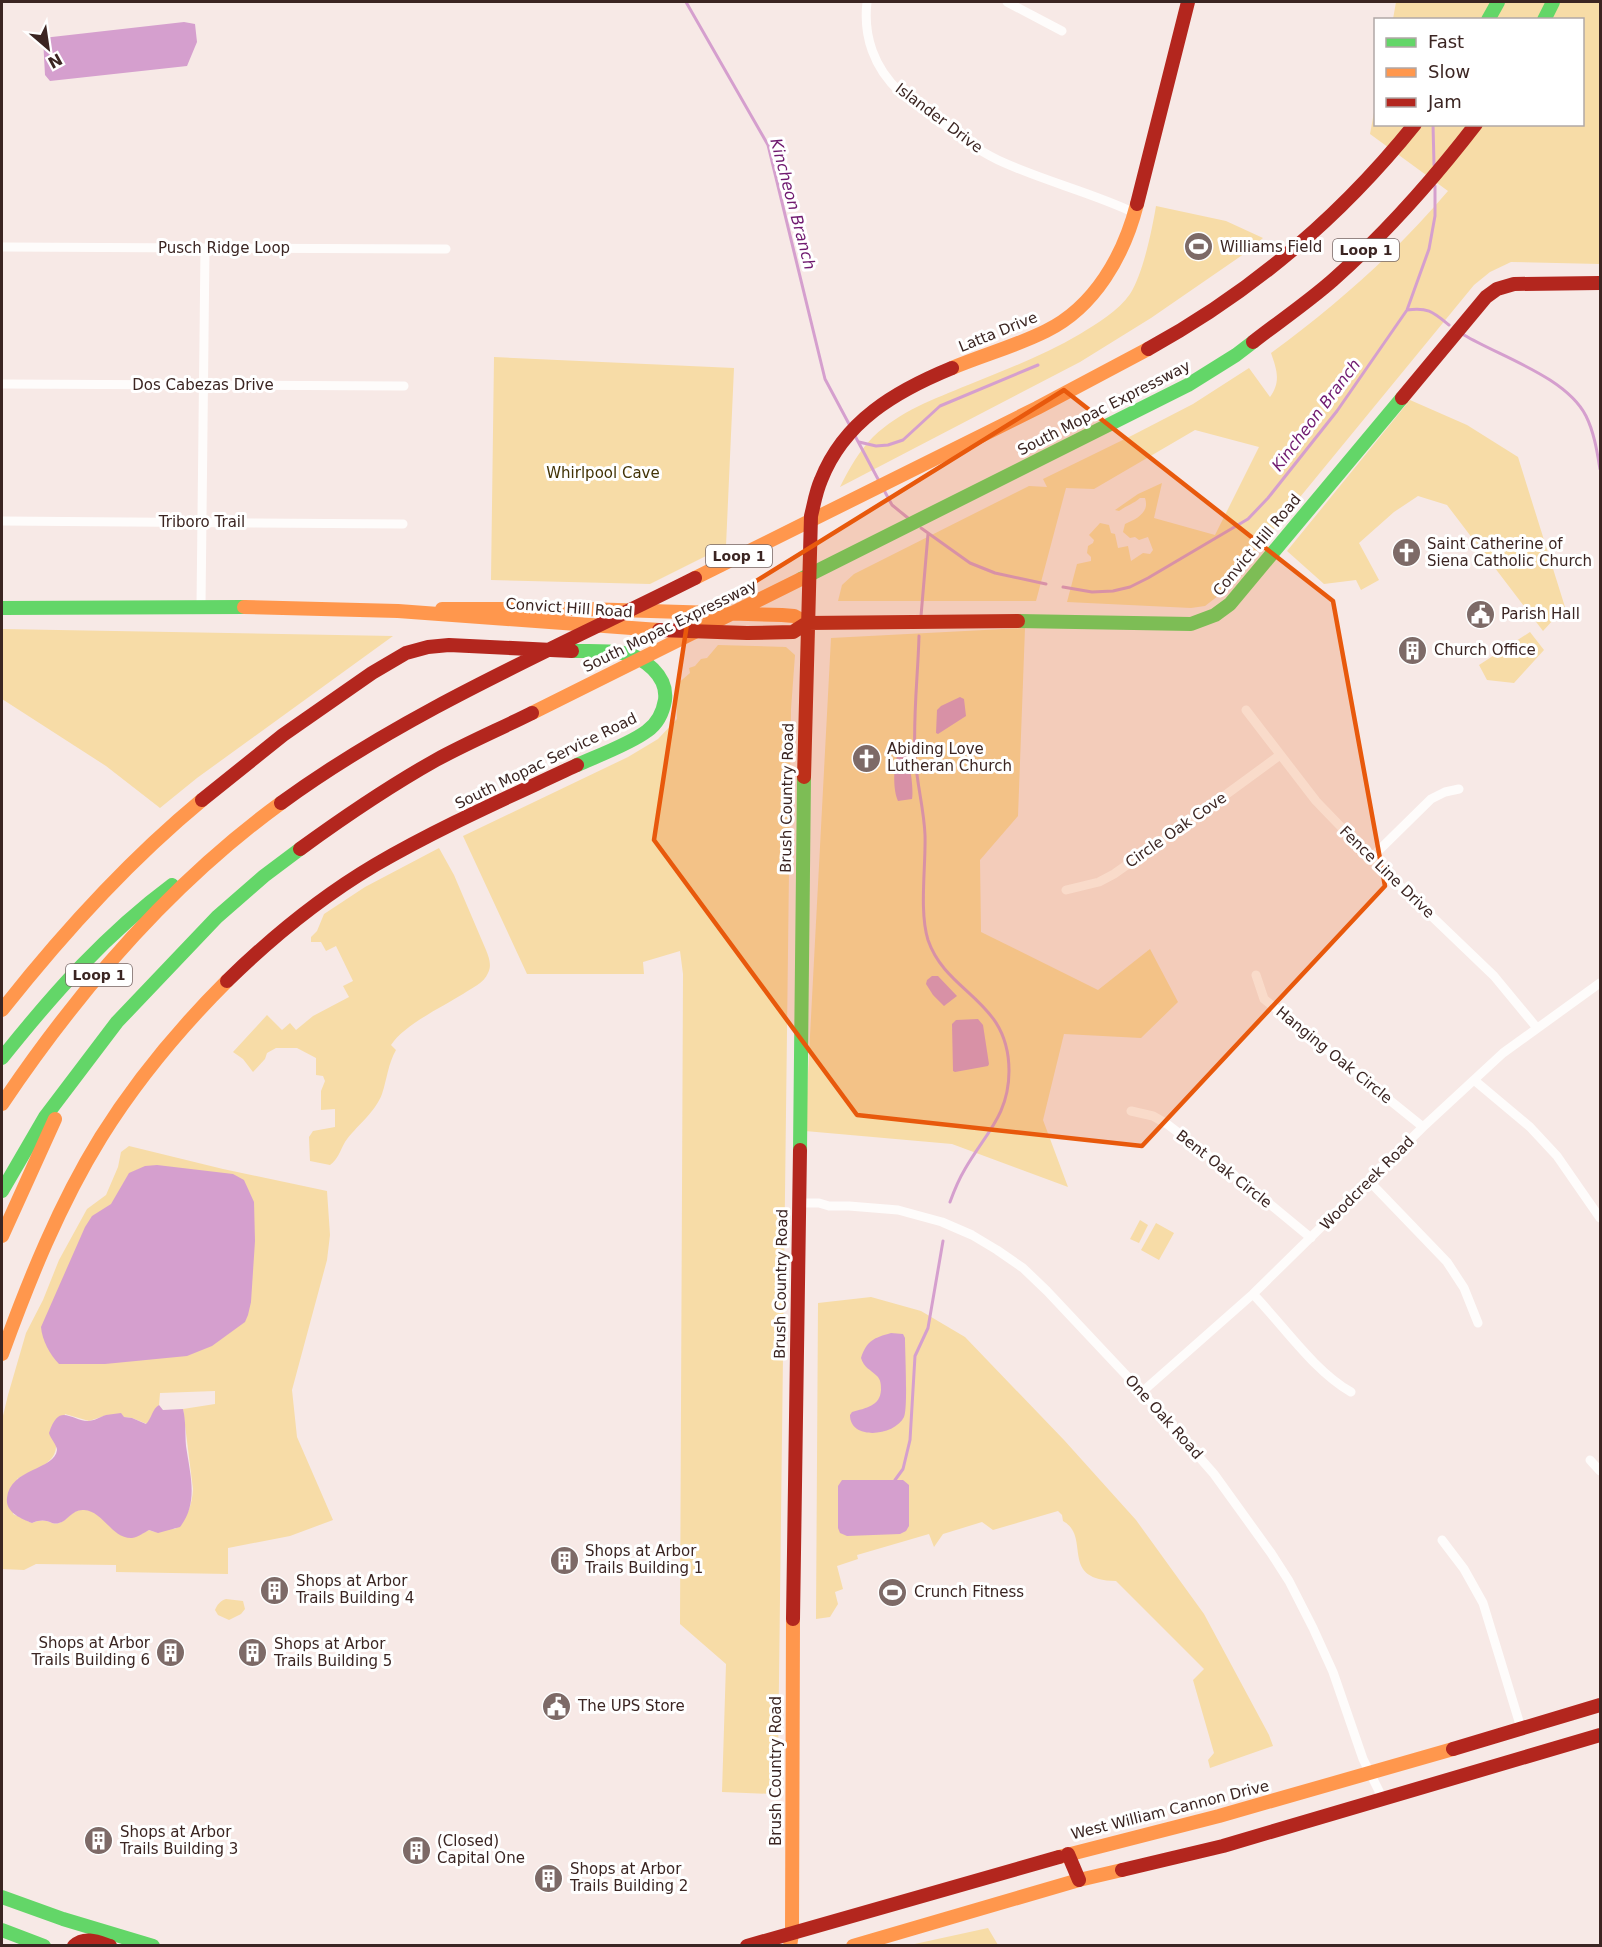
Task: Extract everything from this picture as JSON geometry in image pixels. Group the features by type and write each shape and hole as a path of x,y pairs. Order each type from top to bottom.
{"main road":[{"name":"Latta Drive","path":"807,623 811,516 821,478 845,437 873,409 916,382 1037,336 1062,322 1084,304 1106,280 1125,244 1135,213 1188,2"},
{"path":"1489,18 1498,2"},
{"path":"1545,18 1553,2"},
{"name":"South Mopac Expressway","path":"2,1104 48,1037 78,999 140,929 211,858 273,809 362,749 412,720 998,428 1160,344 1260,278 1336,212 1368,180 1412,126"},
{"name":"South Mopac Expressway","path":"2,1191 45,1117 117,1022 217,917 282,862 342,818 437,760 1188,385 1236,355 1332,281 1423,190 1474,126"},
{"name":"Convict Hill Road","path":"398,611 459,608 675,611 794,616 807,623 1008,621 1191,624 1208,619 1230,604 1486,297 1497,289 1514,284 1600,284"},
{"name":"Convict Hill Road","path":"2,608 201,606 398,611 514,621 673,631 747,633 793,632 807,623"},
{"path":"673,631 675,611"},
{"name":"Brush Country Road","path":"791,1940 792,1684 807,623"},
{"name":"South Mopac Service Road","path":"2,1010 48,952 114,881 187,812 262,750 400,658 419,649 452,645 623,653 644,660 660,677 665,702 662,714 655,725 647,731 448,827 375,866 342,887 269,941 200,1008 153,1063 97,1143 26,1289 2,1354"},
{"path":"2,1058 54,995 106,939 152,899 211,858"},
{"path":"2,1236 69,1087"},
{"name":"West William Cannon Drive","path":"747,1946 791,1940 909,1898 1068,1854 1220,1816 1600,1705"},
{"path":"853,1946 1079,1880 1223,1846 1600,1735"},
{"path":"1068,1854 1079,1880"},
{"path":"2,1897 153,1946"},
{"path":"2,1930 44,1946"},
{"path":"74,1946 79,1940 84,1940 110,1946"}],"street":[{"name":"Islander Drive","path":"867,2 865,21 870,46 880,68 899,92 974,147 998,160 1135,213"},
{"path":"1007,2 1062,31"},
{"name":"Pusch Ridge Loop","path":"2,247 446,249"},
{"path":"201,606 205,248"},
{"name":"Dos Cabezas Drive","path":"2,384 404,386"},
{"name":"Triboro Trail","path":"2,521 403,524"},
{"name":"Fence Line Drive","path":"1246,710 1316,801 1371,858 1494,976 1537,1028"},
{"name":"Circle Oak Cove","path":"1066,890 1099,882 1114,874 1280,754"},
{"path":"1371,858 1431,799 1445,792 1459,789"},
{"name":"Hanging Oak Circle","path":"1256,975 1264,999 1423,1127"},
{"name":"Woodcreek Road","path":"1142,1392 1253,1294 1423,1127 1503,1053 1600,983"},
{"path":"1474,1080 1530,1127 1557,1156 1600,1218"},
{"name":"Bent Oak Circle","path":"1131,1111 1153,1116 1167,1124 1248,1186 1311,1239"},
{"path":"1369,1181 1447,1262 1464,1288 1478,1323"},
{"name":"One Oak Road","path":"799,1203 870,1207 913,1213 942,1222 972,1235 997,1250 1047,1291 1142,1392 1214,1474 1242,1510 1289,1581 1333,1672 1369,1774 1383,1799"},
{"path":"1253,1294 1320,1368 1336,1383 1351,1392"},
{"path":"1590,1460 1600,1471"},
{"path":"1442,1540 1464,1569 1483,1604 1521,1728"}],"highlighted area":[{"path":"1064,390 1333,601 1385,886 1142,1146 857,1115 654,840 687,624"}],"green space":[{"path":"1396,2 1600,2 1600,264 1511,262 1490,272 1474,285 1236,578 1205,606 1191,608 1067,602 1077,564 1091,561 1087,553 1088,546 1094,540 1089,535 1100,523 1109,525 1111,533 1115,534 1118,548 1128,546 1131,561 1143,553 1150,554 1153,550 1148,537 1139,540 1135,537 1130,538 1123,532 1125,524 1144,512 1145,498 1140,498 1119,511 1115,510 1138,494 1162,483 1154,518 1215,535 1259,447 1195,430 1094,489 1066,488 1036,601 838,601 842,585 854,574 1029,486 1047,487 1043,479 1193,404 1249,368 1270,397 1277,381 1271,353 1365,277 1448,191 1370,134 1374,112 1374,126 1584,126 1584,18 1393,18"},
{"path":"1156,206 1226,221 1263,238 1241,256 1151,318 1080,362 840,487 863,448 894,420 930,401 1053,349 1087,330 1114,311 1130,294 1139,275"},
{"name":"Whirlpool Cave","path":"494,357 734,368 726,546 650,584 491,580"},
{"path":"1410,400 1467,425 1518,457 1565,607 1543,631 1447,505 1418,496 1394,512 1359,543 1379,580 1361,590 1356,580 1324,584 1287,551"},
{"path":"1025,628 1018,816 980,860 981,932 1098,990 1150,949 1178,1002 1141,1038 1064,1034 1043,1120 1068,1187 952,1144 805,1131 831,638"},
{"path":"2,629 393,636 197,778 160,808 106,766 2,699"},
{"path":"1530,632 1544,650 1514,683 1487,680 1479,665"},
{"path":"718,645 786,647 795,655 791,709 778,1760 773,1794 722,1792 726,1664 680,1624 683,974 680,951 643,962 644,974 527,974 463,836 628,757 658,739 677,719 676,685 690,673 689,668 695,666 701,659 707,658"},
{"path":"439,848 454,875 486,950 490,964 488,973 477,985 424,1017 397,1038 391,1045 396,1050 389,1066 382,1094 375,1107 349,1136 330,1165 310,1161 309,1137 313,1131 335,1127 335,1109 321,1110 321,1091 325,1081 323,1076 316,1075 316,1058 297,1048 276,1048 267,1053 265,1059 253,1072 243,1059 233,1052 267,1015 282,1030 290,1023 296,1030 313,1016 349,997 343,986 353,981 336,946 326,951 321,942 311,942 311,937 317,931 324,914 365,887"},
{"path":"129,1146 327,1191 330,1235 327,1260 292,1390 297,1437 333,1520 290,1536 228,1548 228,1574 116,1572 116,1565 36,1564 24,1570 2,1569 2,1420 8,1395 26,1333 43,1300 59,1260 87,1209 106,1195 118,1167 121,1152","holes":["215,1391 215,1404 183,1409 193,1489 188,1511 175,1529 156,1532 149,1530 128,1537 92,1511 76,1511 56,1524 42,1520 32,1523 13,1514 17,1479 47,1463 55,1453 65,1414 89,1421 107,1415 132,1418 147,1424 159,1405 160,1393"]},
{"path":"1140,1220 1148,1225 1139,1243 1130,1239"},
{"path":"1156,1223 1174,1233 1159,1260 1141,1250"},
{"path":"871,1297 921,1311 965,1337 1064,1440 1136,1520 1204,1614 1273,1746 1210,1768 1208,1760 1214,1753 1193,1680 1204,1669 1116,1581 1098,1579 1087,1573 1081,1566 1071,1528 1063,1521 1058,1511 993,1530 982,1522 943,1534 934,1547 929,1534 857,1555 858,1559 837,1566 843,1589 835,1592 838,1604 830,1617 816,1619 818,1303"},
{"path":"226,1599 243,1601 245,1609 241,1614 229,1620 218,1615 216,1608"},
{"path":"988,1928 998,1945 910,1945"}],"shaded area":[{"path":"184,22 195,24 197,42 187,66 50,81 45,75 43,38"},
{"path":"960,697 964,699 966,716 938,734 936,733 937,710"},
{"path":"902,747 906,751 909,764 912,799 898,801 894,773"},
{"path":"932,976 938,976 957,996 944,1006 926,984"},
{"path":"978,1019 983,1025 989,1064 955,1072 953,1071 952,1024 956,1020"},
{"path":"157,1165 233,1174 244,1180 254,1202 255,1241 251,1302 245,1322 212,1346 187,1356 105,1364 59,1364 47,1347 41,1327 85,1227 92,1216 111,1204 129,1173 145,1166"},
{"path":"891,1333 903,1334 905,1338 904,1417 892,1428 883,1432 865,1432 857,1429 850,1415 852,1412 875,1403 880,1395 881,1386 878,1378 861,1358 872,1341"},
{"path":"159,1405 163,1410 183,1409 184,1414 192,1488 190,1508 180,1527 158,1533 149,1530 132,1538 119,1534 97,1515 84,1510 76,1511 56,1524 42,1520 32,1523 11,1511 7,1503 10,1488 24,1475 54,1457 57,1448 49,1433 61,1415 88,1421 121,1413 124,1417 146,1424"},
{"path":"842,1480 903,1480 909,1485 909,1526 906,1531 900,1534 847,1536 840,1533 838,1486"}],"waterway":[{"name":"Kincheon Branch","path":"686,2 768,145 825,379 849,424"},
{"name":"Kincheon Branch","path":"1433,126 1434,165"},
{"name":"Kincheon Branch","path":"1063,587 1092,592 1130,587 1248,519 1268,498 1337,411 1407,310 1429,249 1435,216 1435,186"},
{"path":"1407,310 1420,309 1430,312 1449,325"},
{"path":"1464,335 1548,379 1577,402 1591,428 1600,469"},
{"path":"859,442 876,446 903,440 940,406 1038,365"},
{"name":"Kincheon Branch","path":"854,434 879,481"},
{"name":"Kincheon Branch","path":"885,492 892,505 908,518"},
{"name":"Kincheon Branch","path":"921,528 970,563 995,573 1046,584"},
{"path":"921,616 928,534"},
{"path":"919,636 915,739 925,835 923,902 925,928 937,958 949,974 988,1012 999,1028 1006,1047 1009,1071 1005,1100 1000,1112 963,1173 950,1202"},
{"path":"895,1480 903,1469 910,1440 915,1356 928,1328 943,1241"}],"traffic: fast":[{"path":"1489,18 1498,2"},
{"path":"1545,18 1553,2"},
{"path":"801,579 1188,385 1253,342"},
{"path":"1018,621 1191,624 1215,615 1230,604 1402,398"},
{"path":"2,608 244,607"},
{"path":"572,651 611,651 631,655 653,669 663,683 665,691 663,709 651,728 623,745 577,765"},
{"path":"800,1150 804,777"},
{"path":"2,1191 45,1117 117,1022 217,917 264,876 300,849"},
{"path":"2,1058 81,966 125,924 172,885"},
{"path":"2,1897 63,1919 153,1946"},
{"path":"2,1930 44,1946"}],"traffic: slow":[{"path":"952,368 1046,331 1079,308 1105,278 1124,242 1137,204"},
{"path":"695,578 1037,408 1148,349"},
{"path":"532,713 801,579"},
{"path":"244,607 398,611 659,630"},
{"path":"442,609 585,609 782,615 794,616 807,623"},
{"path":"2,1010 96,900 148,848 202,800"},
{"path":"2,1104 62,1021 128,942 201,868 281,803"},
{"path":"2,1354 46,1243 101,1137 160,1056 192,1017 227,981"},
{"path":"2,1236 55,1119"},
{"path":"790,1946 792,1934 793,1619"},
{"path":"1059,1857 1219,1816 1453,1749"},
{"path":"853,1946 1079,1880 1122,1870"}],"traffic: jam":[{"path":"1137,204 1188,2"},
{"path":"1148,349 1223,303 1293,250 1357,190 1413,126"},
{"path":"1253,342 1304,304 1353,262 1426,186 1474,126"},
{"path":"1402,398 1486,297 1497,289 1514,284 1600,283"},
{"path":"804,777 811,516 819,484 843,441 874,410 911,387 952,368"},
{"path":"281,803 329,770 431,710 695,578"},
{"path":"659,630 793,632 807,623 1018,621"},
{"path":"202,800 283,735 372,673 406,653 428,647 449,645 572,651"},
{"path":"300,849 418,770 532,713"},
{"path":"227,981 298,918 335,890 375,865 450,825 577,765"},
{"path":"793,1619 800,1150"},
{"path":"1453,1749 1600,1705"},
{"path":"1122,1870 1223,1846 1600,1735"},
{"path":"1068,1854 1079,1880"},
{"path":"747,1946 1059,1857"},
{"path":"74,1946 83,1941 110,1946"}],"place":[{"name":"Williams Field","path":"1199,247"},
{"name":"Saint Catherine of Siena Catholic Church","path":"1406,553"},
{"name":"Parish Hall","path":"1480,614"},
{"name":"Church Office","path":"1413,650"},
{"name":"Abiding Love Lutheran Church","path":"866,758"},
{"name":"Shops at Arbor Trails Building 1","path":"564,1560"},
{"name":"Shops at Arbor Trails Building 4","path":"275,1590"},
{"name":"Crunch Fitness","path":"893,1592"},
{"name":"Shops at Arbor Trails Building 6","path":"171,1652"},
{"name":"Shops at Arbor Trails Building 5","path":"253,1653"},
{"name":"The UPS Store","path":"557,1706"},
{"name":"Shops at Arbor Trails Building 3","path":"99,1841"},
{"name":"(Closed) Capital One","path":"416,1850"},
{"name":"Shops at Arbor Trails Building 2","path":"549,1878"}]}
